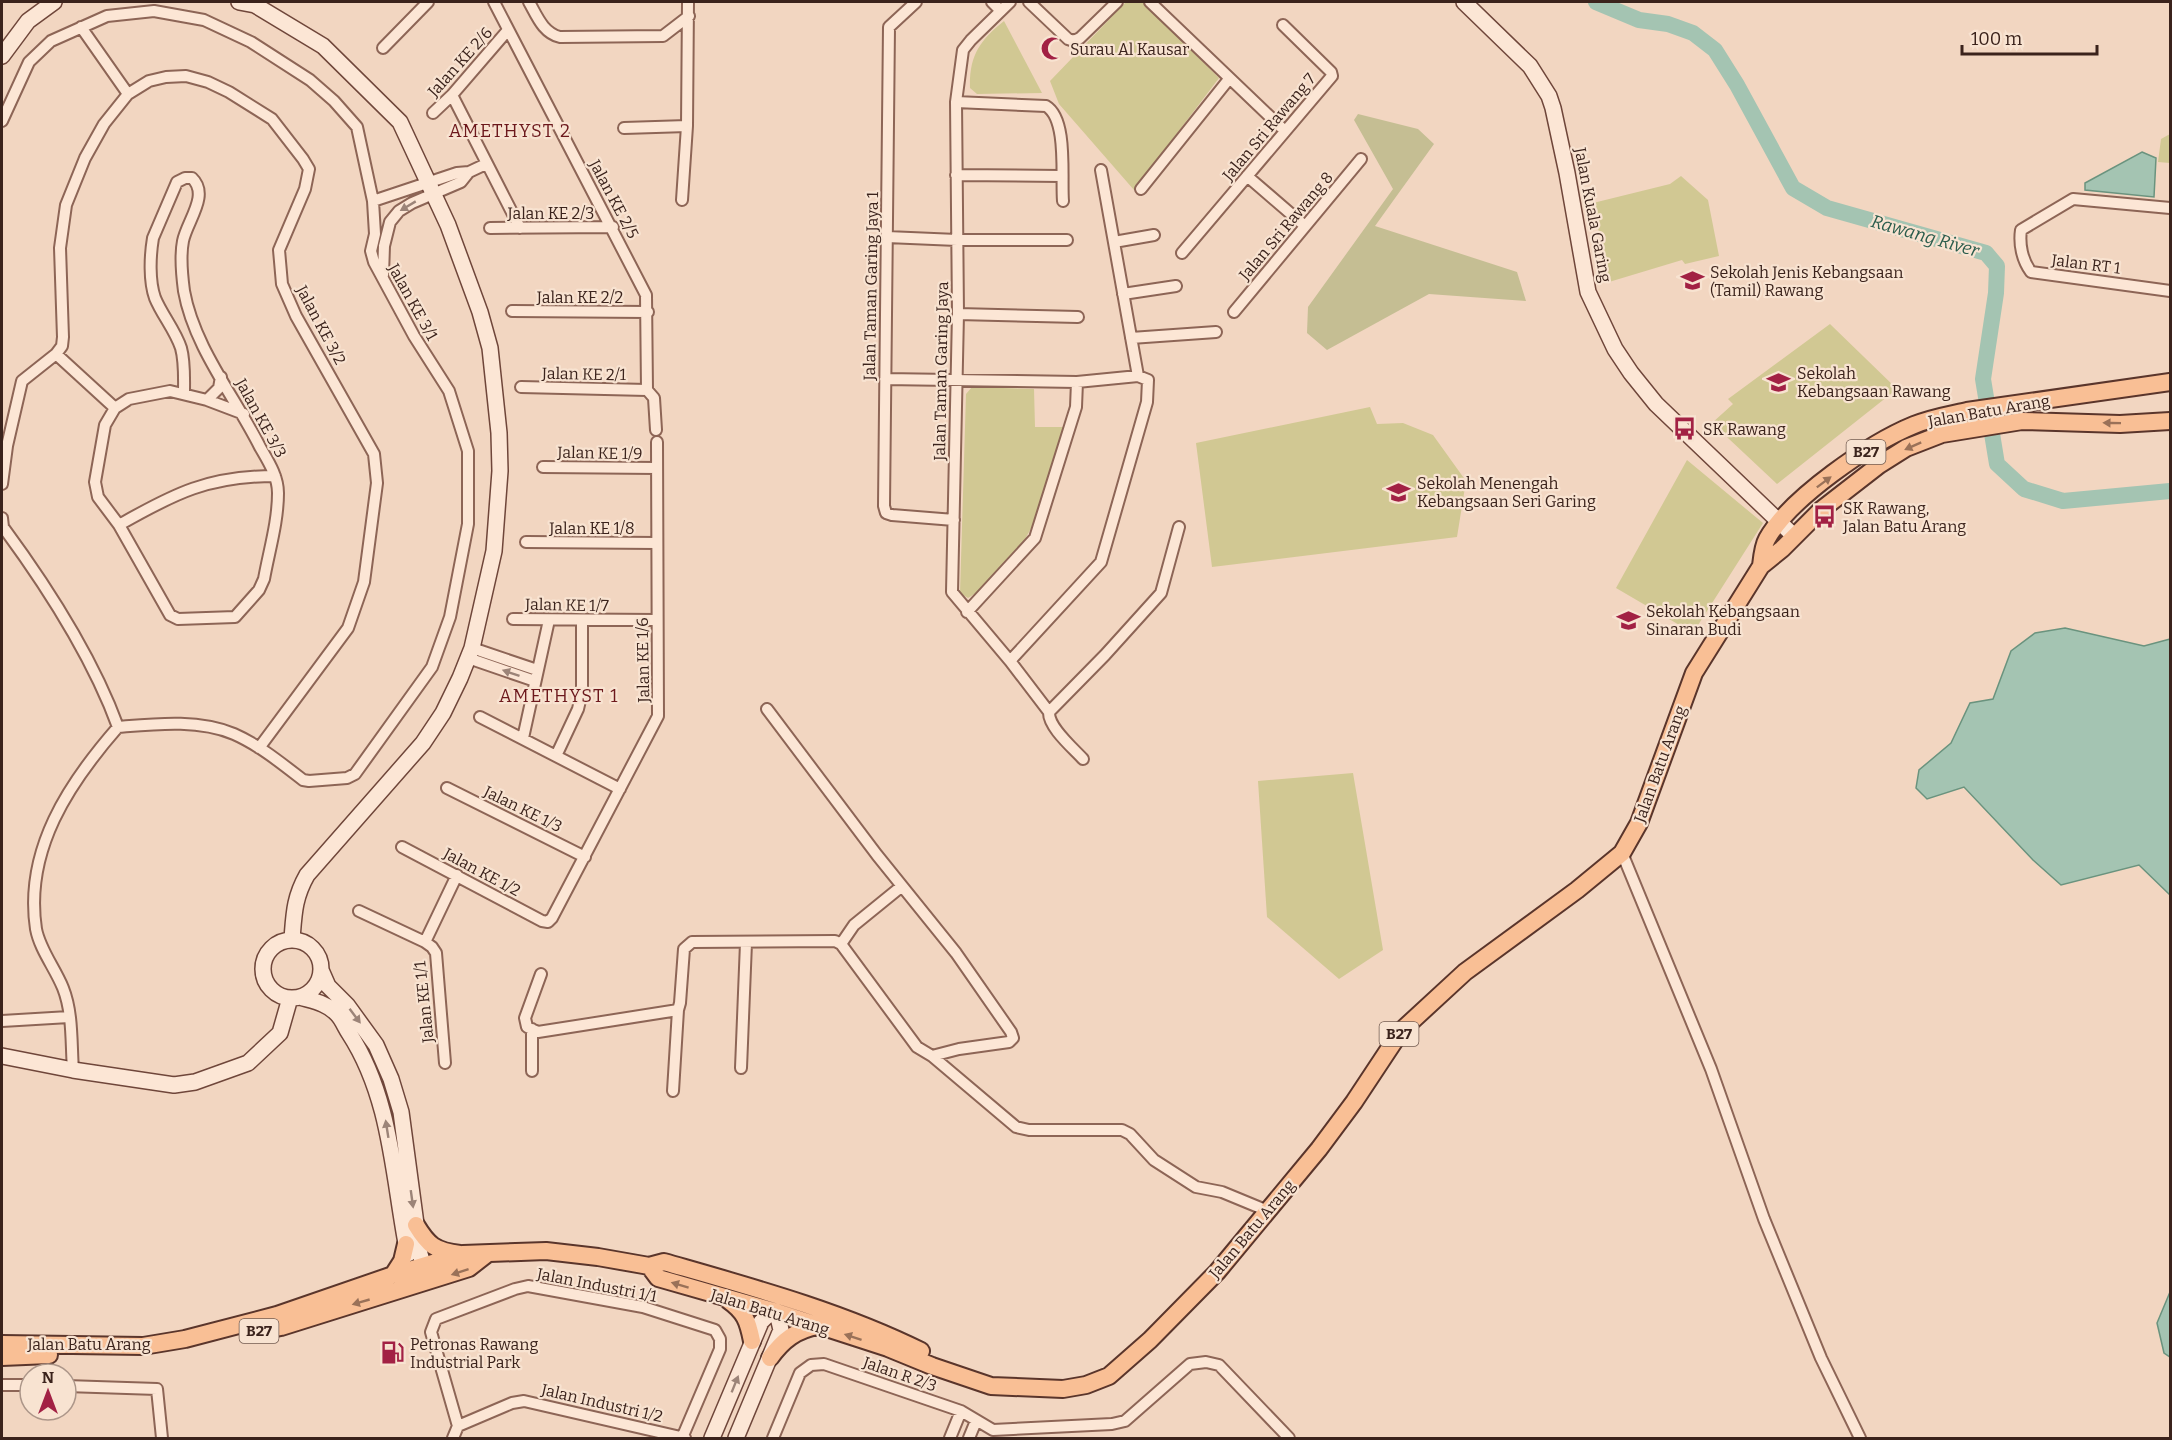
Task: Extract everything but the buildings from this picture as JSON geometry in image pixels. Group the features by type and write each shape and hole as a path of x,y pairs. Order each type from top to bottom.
{"main road":[{"name":"Jalan Batu Arang","path":"1761,566 1765,541 1780,520 1808,493 1874,447 1912,426 1939,416 1967,411 2170,381"},
{"name":"Jalan Batu Arang","path":"2,1357 145,1352 187,1346 281,1327 420,1275 463,1254 546,1251 649,1266 658,1278 777,1312 888,1348 992,1386 1063,1389 1086,1385 1109,1376 1150,1340 1217,1272 1326,1140 1401,1031 1465,972 1568,897 1622,853 1643,813 1694,673 1761,566 1821,510 1850,486 1906,448 1942,434 2022,421 2120,424 2170,421"},
{"path":"416,1225 425,1239 433,1246 442,1251 463,1254"},
{"path":"393,1275 402,1261 406,1244"},
{"name":"Jalan Batu Arang","path":"2,1344 143,1346 185,1339 277,1315 393,1275 420,1275 470,1268 487,1254"},
{"path":"649,1266 664,1262 760,1290 879,1330 936,1358 954,1372"},
{"path":"760,1290 772,1301 777,1312 801,1304"},
{"path":"726,1298 741,1309 752,1341"},
{"path":"770,1358 779,1344 789,1336 818,1326"}],"street":[{"path":"2,56 28,21 54,2"},
{"path":"239,2 255,5 322,46 400,122 448,225 485,330 490,348 499,433 500,482 494,551 470,653 443,713 423,743 307,875 294,903 292,939"},
{"path":"383,48 428,2"},
{"name":"Jalan KE 2/5","path":"494,2 613,227 646,295 648,312 647,390"},
{"path":"529,2 550,35 560,37 663,36 689,16"},
{"path":"682,200 687,126 688,2"},
{"name":"Jalan Taman Garing Jaya 1","path":"916,2 889,27 885,379 886,513 954,519"},
{"path":"992,2 1000,10"},
{"name":"Jalan Taman Garing Jaya","path":"1010,2 963,50 956,102 958,314 952,592 1010,661 1049,712 1048,717 1055,728 1083,759"},
{"path":"1029,2 1068,39 1074,40 1080,38 1117,2"},
{"path":"1150,2 1286,131"},
{"name":"Jalan Kuala Garing","path":"1464,2 1530,66 1549,96 1567,173 1588,292 1615,349 1656,404 1780,520 1794,536"},
{"name":"Jalan KE 3/1","path":"2,121 29,62 51,41 107,16 154,11 204,20 251,42 310,80 334,101 357,127 373,201 375,234 371,251 374,262 414,336 449,391 468,451 468,524 450,618 432,667 355,774 347,778 309,782 259,748"},
{"name":"Jalan Sri Rawang 7","path":"1182,253 1332,76 1331,72 1283,25"},
{"path":"81,27 128,94"},
{"name":"Jalan KE 2/6","path":"433,113 452,95 508,30"},
{"name":"Jalan KE 3/2","path":"56,354 62,346 63,336 60,248 66,205 85,158 104,124 128,94 149,81 166,76 186,76 208,82 229,92 272,119 309,169 305,189 279,250 282,284 296,316 374,454 376,483 363,582 348,628 259,748"},
{"path":"1141,189 1229,79"},
{"path":"452,95 520,228"},
{"path":"956,102 1046,106 1052,109 1060,130 1062,201"},
{"path":"624,128 687,126"},
{"name":"Jalan Sri Rawang 8","path":"1234,312 1361,159"},
{"path":"373,201 461,182 470,172 486,164"},
{"path":"1101,171 1138,376"},
{"path":"956,175 1061,176"},
{"path":"1248,176 1305,226"},
{"name":"Jalan KE 3/3","path":"115,408 105,425 96,482 98,497 119,525 170,615 178,619 235,617 259,590 264,579 278,493 275,476 244,414 195,330 184,291 183,240 200,192 198,184 192,178 185,178 177,182 153,238 152,246 153,289 183,357 184,394"},
{"path":"384,281 382,261 390,222 399,211 431,189"},
{"name":"Jalan RT 1","path":"2170,208 2073,199 2021,230 2020,239 2025,264 2031,272 2170,291"},
{"name":"Jalan KE 2/3","path":"490,228 613,227"},
{"path":"1114,242 1154,235"},
{"path":"887,237 957,240 1067,240"},
{"path":"1123,294 1176,286"},
{"name":"Jalan KE 2/2","path":"512,311 648,312"},
{"path":"958,314 1078,317"},
{"path":"1131,338 1216,332"},
{"path":"2,484 7,446 22,381 56,354 115,408 129,399 170,391 207,400 244,414"},
{"path":"885,379 1077,382 1138,376 1148,380 1147,402 1101,561 1010,661"},
{"path":"207,400 219,388 221,377"},
{"path":"967,612 1035,538 1076,407 1077,382"},
{"name":"Jalan KE 2/1","path":"521,387 647,390"},
{"path":"647,390 654,398 656,430"},
{"name":"Jalan KE 1/6","path":"548,922 585,857 658,716 657,442"},
{"name":"Jalan KE 1/9","path":"543,467 657,468"},
{"path":"119,525 181,492 213,481 243,476 275,476"},
{"path":"2,518 3,527 51,596 108,698 118,727"},
{"path":"1049,712 1161,593 1179,527"},
{"name":"Jalan KE 1/8","path":"526,542 657,543"},
{"name":"Jalan KE 1/7","path":"513,619 657,620"},
{"path":"523,738 549,620"},
{"path":"556,756 578,709 582,692 582,620"},
{"path":"470,653 536,676"},
{"path":"767,709 956,953 1013,1038 1009,1042 959,1049 932,1056"},
{"path":"480,717 620,789"},
{"path":"74,1070 69,1017 63,987 37,930 35,892 39,860 46,835 75,779 118,727 160,724 197,725 232,733 259,748"},
{"name":"Jalan KE 1/3","path":"447,788 585,857"},
{"name":"Jalan KE 1/2","path":"402,847 548,922"},
{"path":"1622,853 1711,1069 1764,1219 1821,1358 1860,1438"},
{"name":"Jalan KE 1/1","path":"425,942 457,875"},
{"path":"842,944 854,925 902,886"},
{"name":"Jalan KE 1/1","path":"359,911 425,942 436,953 445,1063"},
{"path":"292,939 310,945 316,952 328,986 347,1005 376,1045 391,1079 401,1112 416,1225 420,1275 406,1244 385,1116 373,1078 337,1014 323,1004 280,995 266,982 262,972 263,962 273,946 282,941 292,939"},
{"path":"674,1091 678,1010 684,949 687,944 692,942 835,941 842,944 917,1047 932,1056 1016,1126 1029,1130 1122,1130 1130,1134 1154,1160 1196,1187 1222,1192 1268,1210"},
{"path":"741,1068 746,943"},
{"path":"2,1056 74,1070 174,1085 195,1082 248,1063 280,1033 295,997 315,987 321,970"},
{"path":"541,974 525,1018 527,1027 538,1032 678,1010"},
{"path":"2,1021 69,1017"},
{"path":"532,1029 532,1071"},
{"name":"Jalan Industri 1/1","path":"458,1426 431,1332 433,1324 436,1319 515,1288 528,1286 643,1307 715,1330 720,1339 720,1349 683,1438"},
{"path":"712,1438 761,1322 767,1316 777,1312 781,1330 736,1438"},
{"name":"Jalan R 2/3","path":"772,1438 800,1373 811,1365 824,1364 961,1410 993,1430 1112,1424 1125,1421 1190,1364 1206,1362 1219,1365 1289,1438"},
{"path":"2,1385 18,1385"},
{"path":"78,1386 157,1389 162,1438"},
{"name":"Jalan Industri 1/2","path":"458,1426 512,1403 524,1401 683,1438"},
{"path":"950,1438 961,1410"},
{"path":"969,1438 976,1421"},
{"path":"453,1438 458,1426"}],"shaded area":[{"path":"1126,2 1143,2 1219,78 1134,190 1059,104 1050,81"},
{"path":"1004,21 1042,93 977,94 970,88 974,58 982,42"},
{"path":"1358,114 1418,129 1434,144 1375,226 1517,272 1526,301 1429,294 1327,350 1307,333 1308,307 1393,189 1354,120"},
{"path":"2170,134 2170,163 2158,162 2161,139"},
{"path":"2142,152 2156,158 2154,197 2085,190 2085,183"},
{"path":"1681,176 1708,200 1719,256 1685,264 1682,260 1609,282 1593,203 1670,184"},
{"path":"1830,324 1897,389 1777,484 1712,423 1733,404 1728,399"},
{"path":"972,387 1034,389 1035,427 1064,427 1033,525 1025,539 976,593 968,598 960,593 966,394"},
{"path":"1370,407 1377,424 1403,423 1433,435 1466,481 1457,537 1212,567 1196,443"},
{"path":"1687,460 1763,523 1693,633 1616,588"},
{"path":"2065,628 2144,646 2170,639 2170,895 2139,865 2061,885 2033,860 1964,787 1927,799 1916,788 1919,770 1951,743 1970,703 1993,699 2011,651 2035,633"},
{"path":"1353,773 1383,950 1339,979 1267,917 1258,781"},
{"path":"2170,1292 2170,1357 2164,1353 2157,1323"}],"waterway":[{"name":"Rawang River","path":"1596,2 1639,20 1668,24 1693,33 1715,50 1737,85 1793,188 1827,208 1986,253 1997,266 1996,293 1983,379 1997,464 2024,489 2063,501 2170,491"}],"place":[{"name":"Surau Al Kausar","path":"1052,49"},
{"name":"Sekolah Jenis Kebangsaan (Tamil) Rawang","path":"1692,281"},
{"name":"Sekolah Kebangsaan Rawang","path":"1779,382"},
{"name":"SK Rawang","path":"1685,429"},
{"name":"Sekolah Menengah Kebangsaan Seri Garing","path":"1399,492"},
{"name":"SK Rawang, Jalan Batu Arang","path":"1825,517"},
{"name":"Sekolah Kebangsaan Sinaran Budi","path":"1628,620"},
{"name":"Petronas Rawang Industrial Park","path":"392,1353"}],"district":[{"name":"AMETHYST 2","path":"510,131"},
{"name":"AMETHYST 1","path":"559,696"}]}
